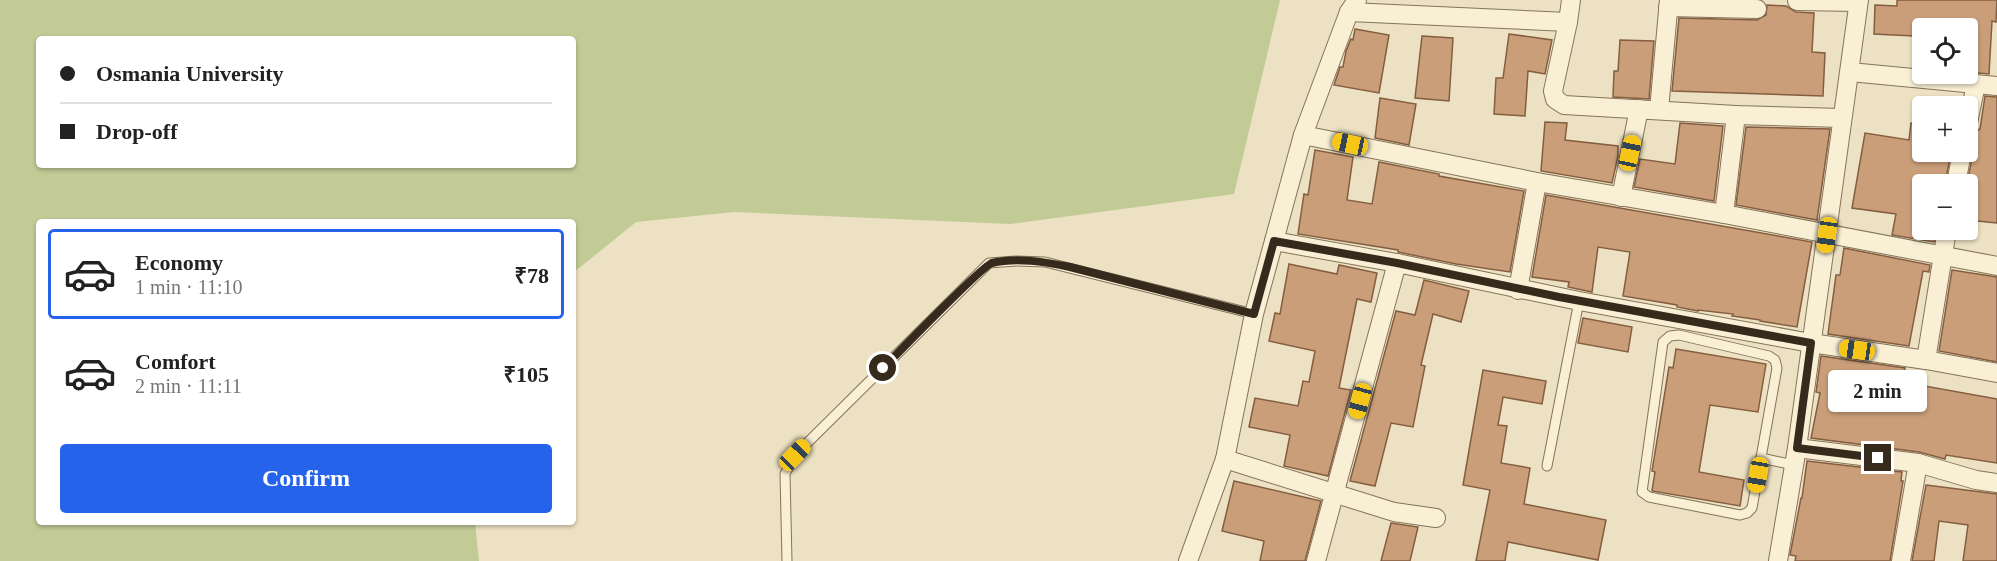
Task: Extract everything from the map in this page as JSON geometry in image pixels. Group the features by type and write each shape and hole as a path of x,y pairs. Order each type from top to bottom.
{"street":[{"path":"1571,0 1553,91 1555,99 1564,105 1736,115 1842,118"},
{"path":"1778,561 1827,235 1858,1 1797,1"},
{"path":"1659,110 1668,3 1757,9"},
{"path":"1188,561 1226,459 1254,314 1303,135 1353,6 1568,22"},
{"path":"1850,72 1912,78"},
{"path":"1974,96 1976,84 1997,86"},
{"path":"1621,197 1639,109"},
{"path":"1724,214 1736,115"},
{"path":"1303,135 1537,182 1724,214 1997,266"},
{"path":"1518,290 1537,182"},
{"path":"1926,360 1945,240"},
{"path":"1274,241 1397,263 1518,290 1811,343 1997,373"},
{"path":"1316,561 1397,263"},
{"path":"1795,457 1918,463 1976,480 1997,483"},
{"path":"1226,459 1395,512 1436,518"},
{"path":"1901,561 1918,463"}],"lane":[{"path":"787,561 785,474 795,455 989,263 1016,261 1062,265 1254,314"},
{"path":"1547,466 1579,301"},
{"path":"1679,335 1770,356 1775,360 1777,368 1761,458 1752,508 1740,515 1649,497 1642,492 1663,342 1670,336 1679,335"},
{"path":"1761,458 1795,457"}],"green space":[{"path":"0,0 1280,0 1234,194 1010,224 734,212 636,222 576,271 576,219 36,219 36,525 475,525 479,561 0,561"}],"building":[{"path":"1897,0 1997,0 1996,22 1992,21 1989,74 1978,73 1978,18 1912,18 1912,36 1874,34 1875,5 1897,6"},
{"path":"1767,5 1786,6 1796,12 1814,13 1812,52 1825,53 1823,96 1672,91 1679,18 1757,20 1766,15"},
{"path":"1355,29 1389,35 1379,93 1334,85 1340,67 1343,67 1346,51 1351,39 1353,40"},
{"path":"1509,34 1552,40 1545,74 1528,71 1525,116 1494,114 1496,78 1503,78"},
{"path":"1422,36 1453,38 1449,101 1415,98"},
{"path":"1620,40 1654,41 1649,99 1613,97 1614,71 1618,71"},
{"path":"1985,96 1997,97 1997,223 1978,221 1978,174 1969,174 1971,162 1978,162 1978,130"},
{"path":"1380,98 1416,104 1409,145 1375,138"},
{"path":"1545,122 1567,123 1565,140 1618,146 1612,183 1541,171"},
{"path":"1680,123 1723,126 1714,201 1634,187 1640,159 1675,164"},
{"path":"1911,123 1912,162 1949,162 1947,174 1912,174 1912,238 1892,235 1896,214 1852,208 1865,133 1909,140"},
{"path":"1746,127 1830,129 1817,220 1736,205"},
{"path":"1315,150 1353,157 1347,200 1372,204 1379,162 1439,174 1439,176 1524,191 1510,272 1456,264 1398,252 1398,250 1298,234 1304,194 1308,195"},
{"path":"1546,195 1812,242 1797,327 1623,296 1630,252 1598,247 1592,292 1568,287 1569,282 1532,277"},
{"path":"1844,248 1930,265 1929,272 1923,271 1909,346 1828,334 1836,275 1840,275"},
{"path":"1289,264 1337,274 1339,265 1377,273 1371,302 1357,299 1339,388 1351,390 1328,476 1284,466 1290,435 1249,427 1255,398 1298,406 1303,381 1309,382 1315,351 1269,341 1275,313 1280,314"},
{"path":"1952,270 1997,277 1997,362 1939,351"},
{"path":"1424,280 1469,291 1461,322 1433,314 1421,365 1425,366 1413,427 1391,423 1375,486 1350,481 1396,311 1415,315"},
{"path":"1583,318 1632,327 1628,352 1578,343"},
{"path":"1676,349 1766,364 1758,412 1710,405 1699,472 1744,480 1740,506 1652,491 1655,472 1652,471 1669,367 1673,368"},
{"path":"1821,356 1905,368 1902,382 1997,399 1997,463 1946,455 1945,459 1919,452 1811,438 1820,393 1816,392"},
{"path":"1483,370 1546,381 1542,404 1503,397 1498,425 1507,426 1501,463 1530,468 1524,504 1606,520 1598,560 1508,542 1505,561 1476,561 1490,490 1463,485"},
{"path":"1807,461 1902,472 1901,481 1903,481 1890,561 1795,561 1796,556 1790,555"},
{"path":"1234,481 1321,501 1305,561 1260,561 1264,541 1222,531"},
{"path":"1926,485 1997,494 1997,561 1963,561 1968,525 1939,521 1934,561 1912,561"},
{"path":"1391,523 1418,527 1410,561 1381,561"}],"route":[{"path":"883,368 989,263 1045,262 1254,314 1274,241 1397,263 1518,290 1811,343 1797,448 1878,458"}]}
